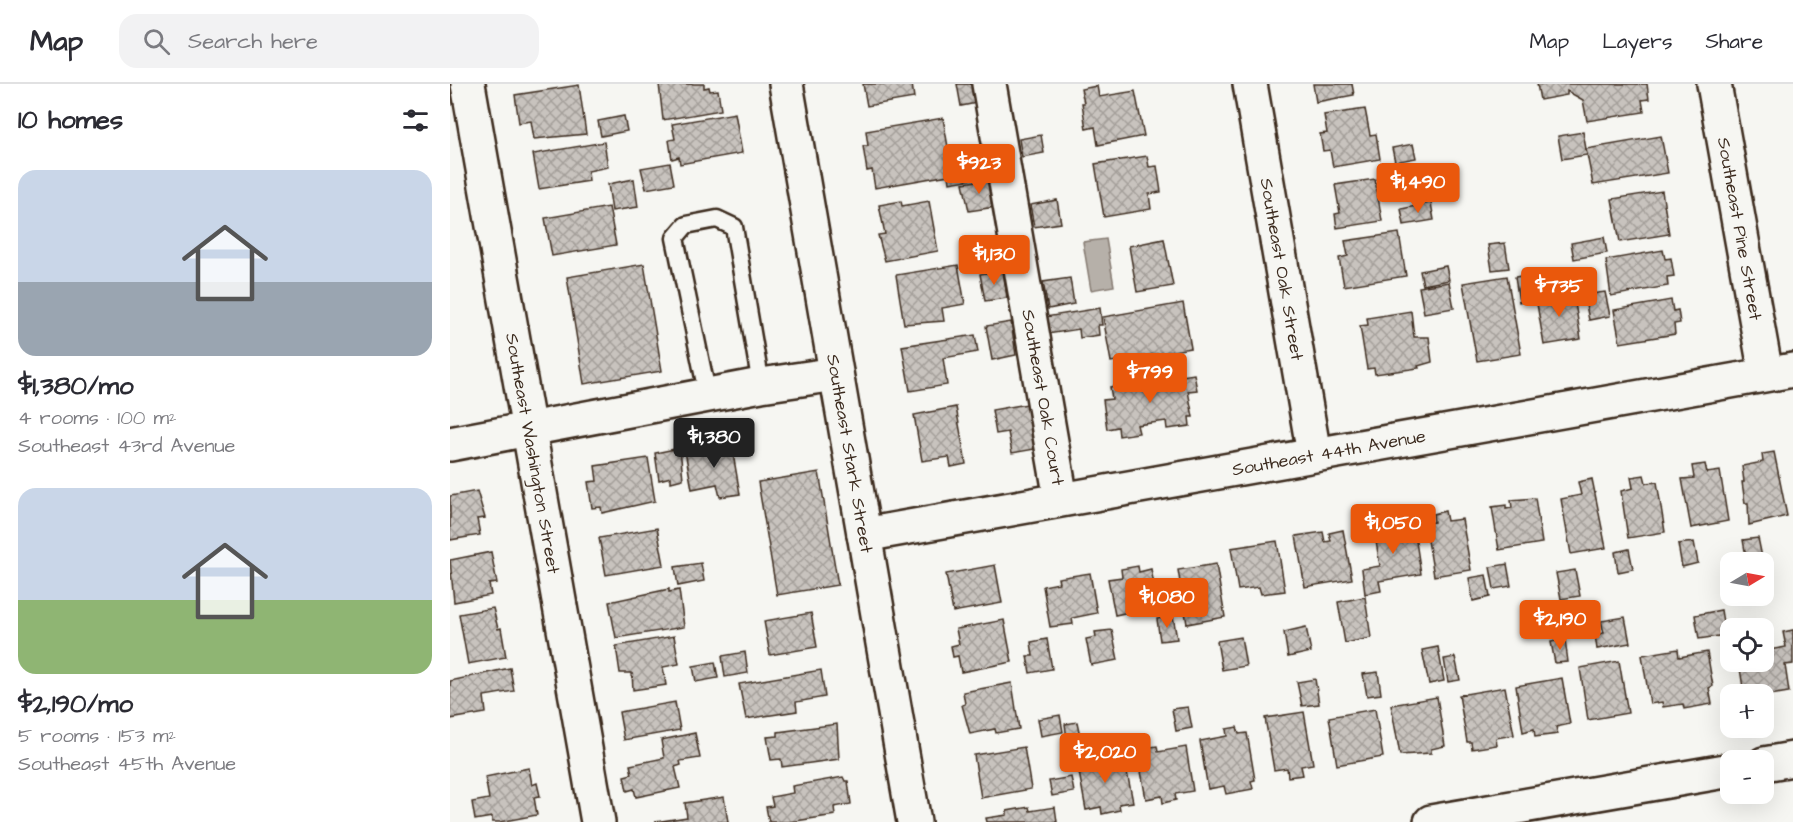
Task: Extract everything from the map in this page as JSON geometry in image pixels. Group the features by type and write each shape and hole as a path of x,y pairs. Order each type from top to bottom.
{"street":[{"name":"Southeast Washington Street","path":"468,84 598,822"},
{"name":"Southeast Stark Street","path":"786,84 914,822"},
{"name":"Southeast Oak Court","path":"989,84 1060,499"},
{"name":"Southeast Oak Street","path":"1250,84 1314,454"},
{"name":"Southeast Pine Street","path":"1714,84 1779,372"},
{"name":"Southeast 44th Avenue","path":"864,535 1779,372"},
{"path":"450,444 708,397 761,385 836,374"},
{"path":"1774,762 1793,759"},
{"path":"1431,822 1720,772"}],"lane":[{"path":"708,397 675,238 686,225 717,219 734,227 761,385"}],"shaded area":[{"path":"1106,239 1114,286 1091,290 1083,242"}],"building":[{"path":"659,84 704,84 704,88 709,87 710,91 718,90 721,110 663,120"},
{"path":"863,84 912,84 914,98 867,106"},
{"path":"957,84 973,84 977,103 961,106"},
{"path":"1313,84 1352,84 1354,95 1316,102"},
{"path":"1537,84 1647,84 1649,99 1642,100 1644,112 1587,121 1583,100 1567,91 1567,95 1540,100"},
{"path":"579,85 586,134 534,139 531,121 519,123 515,95"},
{"path":"1097,86 1099,97 1135,91 1144,136 1098,145 1095,127 1086,129 1081,89"},
{"path":"1365,109 1370,135 1376,134 1380,159 1333,167 1330,150 1323,151 1320,134 1327,133 1324,115"},
{"path":"735,113 742,153 680,164 679,157 672,159 669,140 675,139 672,124"},
{"path":"624,116 627,131 601,136 598,121"},
{"path":"943,118 949,153 985,146 991,176 950,183 949,175 875,188 872,170 867,171 863,146 868,146 866,131"},
{"path":"1583,132 1587,155 1562,159 1558,136"},
{"path":"1041,135 1044,153 1022,157 1019,139"},
{"path":"1661,136 1668,173 1593,185 1586,149"},
{"path":"604,142 608,167 588,171 589,181 539,189 533,154"},
{"path":"1413,144 1416,158 1395,162 1392,148"},
{"path":"1147,156 1149,167 1157,166 1161,192 1149,194 1151,209 1104,217 1095,164"},
{"path":"670,163 674,184 646,189 641,168"},
{"path":"634,179 638,207 612,211 608,184"},
{"path":"991,179 995,207 969,211 963,183"},
{"path":"1375,179 1382,221 1337,228 1335,214 1340,213 1335,185"},
{"path":"1662,191 1669,234 1620,242 1612,199"},
{"path":"1057,200 1061,223 1034,227 1030,205"},
{"path":"901,201 902,206 929,201 938,251 885,261 878,235 885,234 879,205"},
{"path":"1431,203 1434,220 1404,225 1401,209"},
{"path":"609,207 616,245 552,256 545,218"},
{"path":"1399,233 1406,276 1344,286 1339,258 1348,256 1345,241"},
{"path":"1604,237 1607,253 1574,259 1571,243"},
{"path":"1164,239 1173,286 1137,292 1129,246"},
{"path":"1505,243 1509,268 1492,270 1488,245"},
{"path":"1663,250 1665,259 1671,258 1674,276 1667,277 1668,286 1611,296 1606,260"},
{"path":"644,264 662,371 584,384 567,277"},
{"path":"958,265 965,304 942,308 944,321 904,324 896,275"},
{"path":"1446,266 1449,280 1423,285 1420,271"},
{"path":"1003,270 1007,298 985,301 980,274"},
{"path":"1531,274 1535,300 1519,302 1515,277"},
{"path":"1507,276 1521,354 1477,361 1463,283"},
{"path":"1070,278 1074,304 1048,309 1043,282"},
{"path":"1449,282 1454,308 1424,313 1419,287"},
{"path":"1573,291 1581,339 1544,345 1536,298"},
{"path":"1605,292 1610,316 1589,320 1584,295"},
{"path":"1671,300 1673,311 1678,310 1680,323 1674,324 1675,334 1620,343 1614,310"},
{"path":"1183,303 1191,348 1111,362 1103,317"},
{"path":"1100,308 1102,325 1098,325 1099,335 1080,338 1079,329 1048,334 1045,317"},
{"path":"1411,311 1414,337 1429,337 1432,362 1418,366 1419,368 1375,374 1374,368 1367,369 1360,326 1368,325 1367,318"},
{"path":"1011,322 1016,355 992,360 986,326"},
{"path":"975,335 978,352 943,358 947,385 910,391 902,346"},
{"path":"1194,374 1197,390 1188,391 1193,417 1189,417 1190,426 1167,429 1166,421 1137,425 1139,433 1119,436 1118,427 1107,429 1103,400 1112,399 1110,387"},
{"path":"1027,404 1035,449 1012,453 1008,432 996,434 992,410"},
{"path":"956,407 966,464 951,467 949,457 922,461 914,415"},
{"path":"731,442 740,494 720,497 717,484 692,489 685,451"},
{"path":"680,448 683,479 671,482 671,477 659,480 655,453"},
{"path":"1774,452 1787,516 1749,525 1748,503 1745,503 1742,482 1744,482 1742,466 1763,462 1762,454"},
{"path":"648,458 655,501 602,513 601,507 592,508 588,482 597,481 595,466"},
{"path":"1705,464 1707,473 1720,471 1728,521 1691,528 1682,479 1694,478 1692,466"},
{"path":"819,472 838,585 777,595 758,482"},
{"path":"1644,475 1646,483 1657,482 1665,532 1628,538 1621,491 1633,488 1631,477"},
{"path":"1592,479 1606,548 1571,554 1561,499 1581,495 1578,482"},
{"path":"477,491 485,518 477,519 480,535 450,540 450,496"},
{"path":"1535,498 1542,543 1499,550 1492,507 1506,505 1506,509 1512,508 1511,500"},
{"path":"1445,511 1447,521 1462,519 1471,570 1434,576 1425,523 1434,522 1433,514"},
{"path":"1399,518 1400,524 1413,522 1421,574 1379,581 1381,591 1365,594 1362,569 1380,566 1374,529 1387,527 1387,520"},
{"path":"657,528 664,565 606,575 599,538"},
{"path":"1343,530 1352,579 1305,587 1296,536 1323,532 1325,542 1331,541 1329,533"},
{"path":"1758,538 1761,552 1745,552 1743,540"},
{"path":"1277,541 1285,591 1261,594 1259,587 1238,590 1231,548"},
{"path":"1694,542 1698,563 1682,567 1678,544"},
{"path":"1629,549 1633,569 1618,572 1615,552"},
{"path":"491,552 497,583 489,584 491,595 454,602 450,560"},
{"path":"701,563 704,581 678,586 675,567"},
{"path":"1216,564 1225,617 1187,624 1178,570"},
{"path":"1507,564 1511,586 1494,589 1490,567"},
{"path":"995,565 1002,603 953,612 946,574"},
{"path":"1138,566 1139,572 1151,569 1158,606 1115,615 1108,579 1122,577 1121,569"},
{"path":"1575,570 1580,596 1561,599 1556,573"},
{"path":"1090,573 1097,613 1072,618 1073,624 1050,627 1043,586 1059,583 1058,578"},
{"path":"1486,575 1490,597 1473,601 1469,578"},
{"path":"669,589 669,592 679,590 684,627 616,638 609,602"},
{"path":"1365,597 1371,638 1345,643 1338,602"},
{"path":"493,608 498,629 501,628 506,657 468,664 459,614"},
{"path":"1721,610 1720,636 1699,639 1695,615"},
{"path":"811,613 817,647 770,655 764,621"},
{"path":"1173,616 1177,639 1160,641 1157,619"},
{"path":"1625,617 1630,643 1597,649 1595,635 1604,633 1601,621"},
{"path":"1004,620 1012,662 961,672 958,656 953,657 951,646 959,644 956,629"},
{"path":"1306,627 1311,652 1288,657 1284,632"},
{"path":"1112,630 1118,660 1091,665 1086,639 1096,637 1095,632"},
{"path":"1793,630 1793,664 1785,665 1789,692 1774,694 1774,684 1742,684 1741,672 1774,672 1774,649 1786,647 1783,632"},
{"path":"674,636 679,664 663,667 666,685 633,690 632,673 620,673 616,646"},
{"path":"1241,637 1246,666 1222,670 1217,641"},
{"path":"1047,639 1052,669 1030,673 1027,656 1033,656 1031,642"},
{"path":"1565,639 1568,662 1555,663 1551,642"},
{"path":"1438,647 1444,681 1429,684 1422,650"},
{"path":"1678,649 1679,657 1707,652 1713,686 1709,688 1712,704 1684,709 1683,704 1663,707 1662,702 1650,704 1642,655"},
{"path":"745,652 748,673 725,677 722,656"},
{"path":"1455,657 1460,680 1448,682 1444,659"},
{"path":"1619,661 1628,713 1588,720 1580,668"},
{"path":"715,662 718,678 696,682 693,666"},
{"path":"510,668 514,691 484,696 486,713 450,719 450,681"},
{"path":"821,670 825,697 796,702 797,711 746,719 739,684"},
{"path":"1378,672 1381,694 1367,696 1363,674"},
{"path":"1562,678 1570,724 1556,727 1558,734 1535,737 1534,729 1523,732 1516,686"},
{"path":"1315,679 1319,704 1302,706 1297,682"},
{"path":"1012,683 1019,729 996,733 995,729 970,734 962,705 965,704 963,692"},
{"path":"1505,687 1514,735 1496,738 1497,745 1472,749 1471,742 1467,742 1459,695"},
{"path":"1437,697 1445,746 1431,749 1431,753 1400,755 1391,705"},
{"path":"675,702 680,730 624,740 619,712"},
{"path":"1188,707 1192,728 1176,731 1172,709"},
{"path":"1375,709 1383,757 1337,765 1329,717"},
{"path":"1304,712 1313,764 1301,766 1303,775 1288,777 1287,768 1274,770 1265,718"},
{"path":"1060,715 1063,732 1041,736 1038,719"},
{"path":"1077,722 1082,745 1068,747 1065,724"},
{"path":"837,724 839,759 782,767 781,759 771,760 767,737 778,736 778,732"},
{"path":"1237,727 1239,734 1247,733 1255,780 1251,781 1253,789 1226,794 1224,786 1208,789 1200,741 1227,736 1226,729"},
{"path":"695,733 700,758 680,761 681,765 675,767 680,788 636,797 634,789 627,791 624,776 632,774 630,765 664,758 661,740"},
{"path":"1157,746 1158,752 1186,747 1193,791 1175,794 1176,800 1163,803 1162,796 1146,799 1137,749"},
{"path":"1024,747 1031,789 981,798 974,755"},
{"path":"1098,757 1099,762 1124,757 1133,802 1119,804 1120,810 1102,814 1101,807 1086,810 1077,761"},
{"path":"529,768 532,785 537,783 540,796 534,797 537,815 500,822 492,822 492,817 475,820 472,802 489,799 485,777"},
{"path":"843,777 845,781 848,781 851,804 834,807 835,815 789,822 769,822 766,807 773,806 771,797 793,793 792,786"},
{"path":"1071,777 1074,792 1052,796 1049,781"},
{"path":"724,797 728,822 655,822 687,817 685,803"},
{"path":"1029,807 1030,811 1055,807 1057,822 987,822 986,818 1007,815 1007,811"}]}
